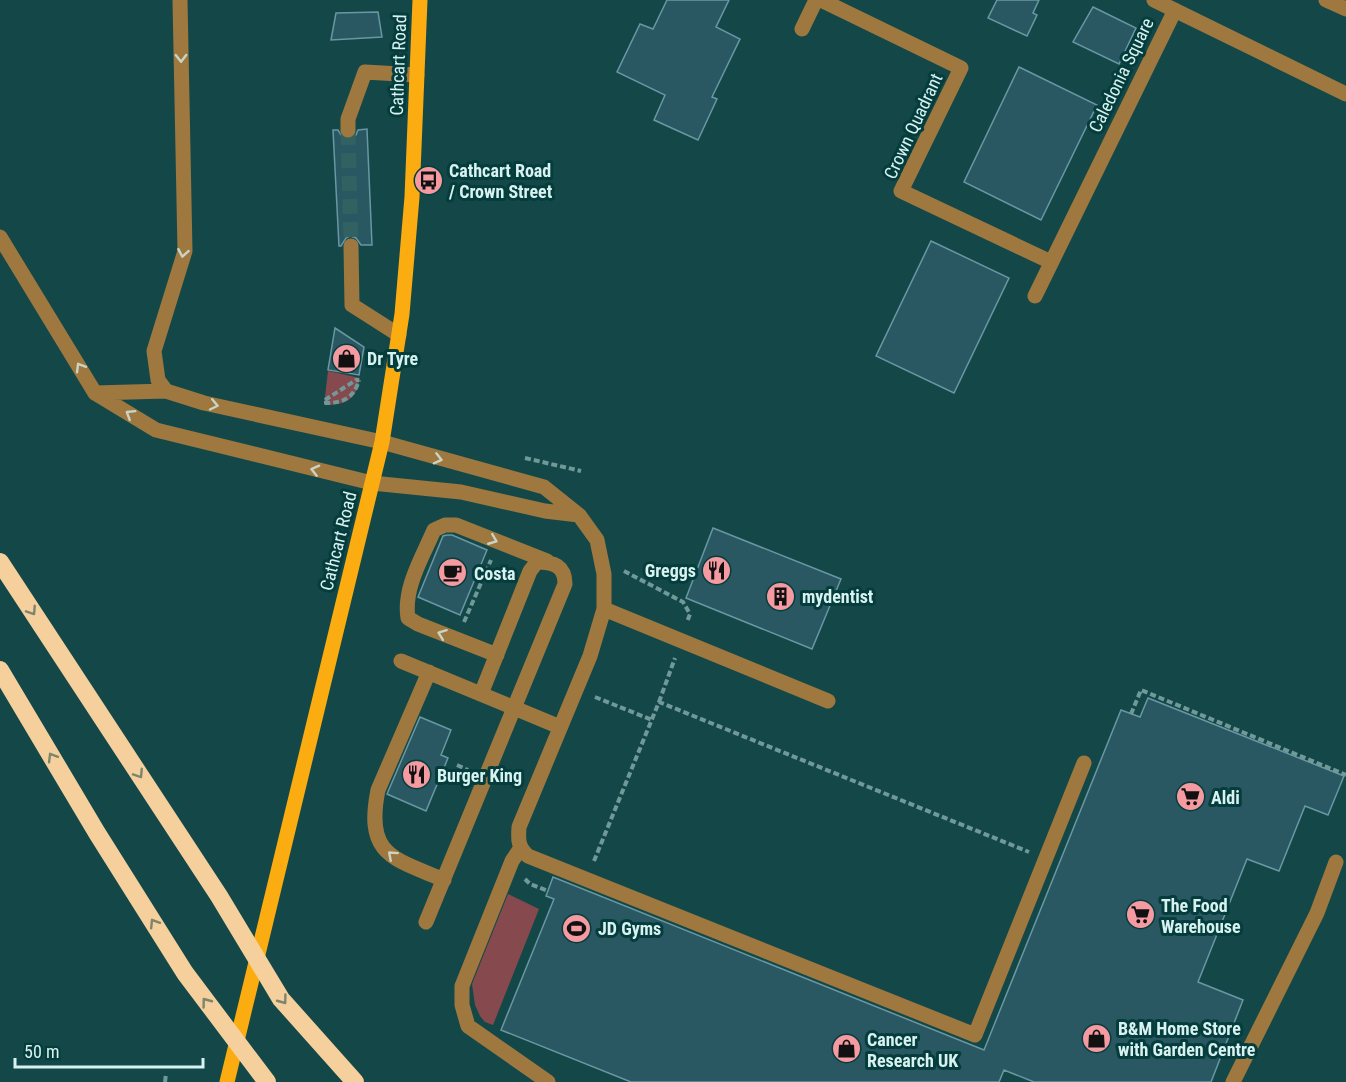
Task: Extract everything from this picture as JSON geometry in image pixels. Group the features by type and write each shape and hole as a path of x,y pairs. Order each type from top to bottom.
{"highway":[{"path":"0,562 219,896 282,999 355,1082"},
{"path":"0,670 97,833 185,973 267,1082"}],"main road":[{"name":"Cathcart Road","path":"227,1082 382,442 399,334 412,197 420,0"}],"street":[{"path":"166,391 158,380 154,351 185,251 180,0"},
{"path":"802,29 816,0"},
{"name":"Crown Quadrant","path":"821,0 961,68 901,191 1051,262"},
{"path":"1154,0 1175,10"},
{"path":"1326,0 1346,9"},
{"name":"Caledonia Square","path":"1035,296 1175,10 1346,94"},
{"path":"348,130 348,119 365,72 417,75"},
{"path":"0,237 95,393 156,430 372,483 461,492 545,511 579,515"},
{"path":"351,246 352,305 399,334"},
{"path":"95,393 166,391 204,403 382,442 544,487 579,515 597,540 604,574 604,609 590,656 519,827 520,849 528,856 975,1035 1084,762"},
{"path":"426,922 566,584 565,575 560,567 456,525 445,525 434,530 408,593 406,608 408,618 497,655"},
{"path":"481,694 531,571 537,562 549,562"},
{"path":"604,609 828,701"},
{"path":"401,661 560,727"},
{"path":"429,672 378,790 375,831 393,859 444,880"},
{"path":"520,849 512,861 462,986 462,1005 468,1026 548,1082"},
{"path":"1233,1082 1317,913 1336,862"}],"path":[{"path":"356,380 359,381 356,390 344,401 326,404 325,400 356,380"},
{"path":"463,626 498,542"},
{"path":"1131,714 1141,690 1346,775"},
{"path":"586,879 658,702 1046,859"},
{"path":"530,884 548,891"},
{"path":"165,1082 166,1074"}],"shaded area":[{"path":"328,371 360,378 356,392 344,403 324,405"},
{"path":"508,894 539,909 493,1025 485,1022 480,1016 475,1005 472,984"}],"building":[{"path":"667,0 729,0 716,27 740,39 712,97 717,99 698,140 654,120 665,95 617,72 640,24 653,29"},
{"path":"997,0 1039,0 1033,13 1037,15 1027,36 988,18"},
{"path":"1093,7 1136,28 1119,64 1073,42"},
{"path":"378,12 382,37 331,40 336,13"},
{"path":"1019,67 1097,105 1041,220 964,182"},
{"path":"367,129 372,245 361,245 356,238 350,236 339,246 333,130 338,130 343,138 349,140 356,135 358,130"},
{"path":"931,241 1009,278 954,393 876,356"},
{"name":"Dr Tyre","path":"335,328 364,347 359,375 328,370"},
{"path":"713,528 841,579 812,649 686,598"},
{"name":"Costa","path":"447,535 487,550 460,615 418,597 443,536"},
{"path":"1148,698 1344,776 1328,815 1305,806 1279,871 1247,859 1198,982 1243,1000 1211,1082 1034,1082 1004,1070 999,1082 631,1082 501,1030 554,899 546,896 553,877 984,1050 1121,710 1140,717"},
{"name":"Burger King","path":"420,717 451,730 441,755 448,758 426,811 387,794"}],"tunnel":[{"path":"348,130 351,246"}],"place":[{"name":"Cathcart Road / Crown Street","path":"428,180"},
{"name":"Dr Tyre","path":"346,358"},
{"name":"Greggs","path":"717,570"},
{"name":"Costa","path":"453,573"},
{"name":"mydentist","path":"781,596"},
{"name":"Burger King","path":"416,775"},
{"name":"Aldi","path":"1190,797"},
{"name":"The Food Warehouse","path":"1140,915"},
{"name":"JD Gyms","path":"577,928"},
{"name":"B&M Home Store with Garden Centre","path":"1097,1038"},
{"name":"Cancer Research UK","path":"846,1049"}]}
